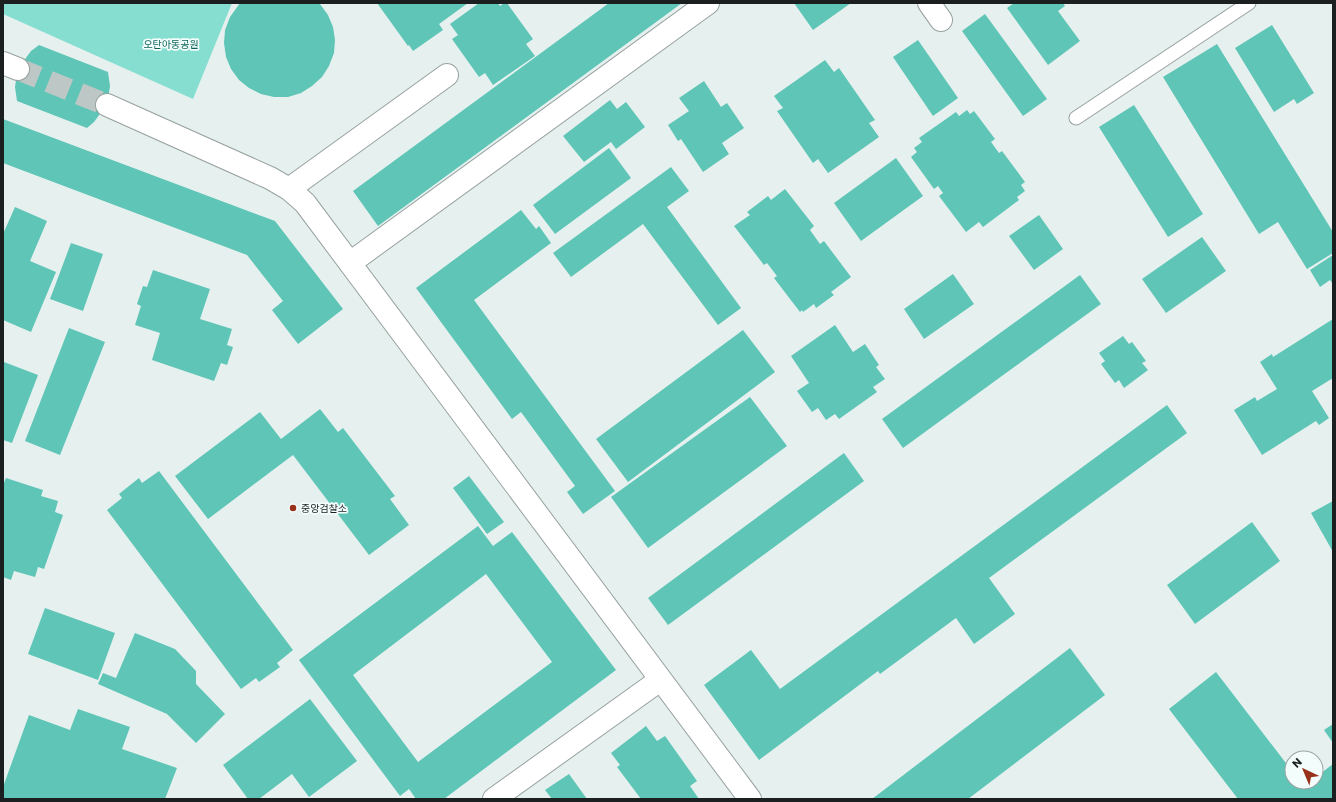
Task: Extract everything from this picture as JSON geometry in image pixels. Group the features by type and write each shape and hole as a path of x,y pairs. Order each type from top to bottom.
{"street":[{"path":"350,263 708,3"},
{"path":"289,189 447,75"},
{"path":"107,105 270,178 289,189 305,203 750,799"},
{"path":"494,799 660,680"}],"lane":[{"path":"1076,118 1249,3"}],"green space":[{"name":"오탄아동공원","path":"3,3 232,3 193,99 3,14"}],"building":[{"path":"240,3 320,4 328,15 333,27 335,40 334,53 329,66 322,77 301,93 288,97 274,97 261,94 249,88 239,80 231,69 226,57 224,43 225,30 230,17"},
{"path":"377,3 468,3 439,24 443,30 413,51"},
{"path":"479,3 498,3 500,6 507,3 533,39 526,44 535,56 493,85 485,73 479,77 452,39 458,35 450,24"},
{"path":"609,3 682,3 378,226 353,191"},
{"path":"794,3 851,3 813,30"},
{"path":"1014,3 1063,3 1065,6 1058,11 1080,41 1048,65 1007,8"},
{"path":"985,14 1047,99 1023,116 962,31"},
{"path":"1272,25 1314,93 1297,104 1294,99 1274,112 1235,48"},
{"path":"918,40 958,98 933,116 893,57"},
{"path":"1217,44 1333,232 1333,253 1307,269 1278,222 1259,234 1163,77"},
{"path":"39,45 108,72 110,86 108,99 102,111 94,122 87,128 17,101 15,87 17,74 31,51"},
{"path":"825,60 834,72 839,68 875,120 869,123 879,137 828,173 818,159 813,163 777,111 783,108 774,96"},
{"path":"704,81 721,107 727,103 744,128 722,143 729,154 703,172 681,139 678,141 668,125 689,111 679,98"},
{"path":"610,100 617,109 626,102 645,127 616,149 611,142 584,162 563,136"},
{"path":"1134,105 1203,214 1168,237 1099,127"},
{"path":"967,110 970,114 974,111 995,139 991,142 999,153 1002,151 1025,182 1021,185 1025,191 1017,197 1019,200 983,227 979,222 966,232 939,196 943,193 938,186 934,189 911,157 917,152 914,148 922,142 919,138 956,112 959,116"},
{"path":"3,119 275,221 343,309 298,344 272,310 283,301 247,255 3,163"},
{"path":"609,148 631,178 555,234 533,205"},
{"path":"896,158 923,196 861,241 834,203"},
{"path":"671,167 689,191 667,207 741,308 718,325 643,224 571,277 553,253"},
{"path":"785,189 814,226 810,230 820,244 824,241 851,277 831,292 834,295 816,308 814,304 803,312 802,310 800,312 774,278 777,276 767,263 764,265 734,226 750,215 747,212 768,196 771,200"},
{"path":"15,207 47,221 30,261 56,272 31,332 3,320 3,234"},
{"path":"521,210 536,229 539,226 551,243 474,300 615,491 583,514 567,492 575,486 521,412 512,419 416,288"},
{"path":"1039,215 1063,249 1034,270 1009,236"},
{"path":"1202,237 1226,271 1166,313 1142,279"},
{"path":"71,243 103,254 83,311 50,299"},
{"path":"1333,255 1333,284 1330,280 1320,287 1310,270"},
{"path":"153,270 210,289 200,319 232,329 227,345 233,347 227,365 221,363 214,381 152,360 160,333 135,325 141,306 137,304 143,286 147,287"},
{"path":"953,274 974,304 924,339 904,309"},
{"path":"1080,275 1101,304 903,448 882,419"},
{"path":"1333,319 1333,378 1312,391 1329,418 1319,425 1316,421 1262,455 1234,410 1255,397 1257,401 1277,389 1260,362 1272,354 1273,357"},
{"path":"835,325 853,352 865,344 879,365 876,367 885,379 873,387 877,392 839,419 835,414 826,420 818,408 812,412 797,391 809,383 791,356"},
{"path":"69,328 105,342 60,455 25,441"},
{"path":"743,330 775,372 628,482 596,439"},
{"path":"1123,336 1129,344 1132,342 1146,361 1142,363 1148,370 1124,388 1119,380 1115,383 1101,364 1105,361 1099,353"},
{"path":"4,362 38,375 12,443 3,440"},
{"path":"750,397 787,446 648,548 611,497"},
{"path":"1167,405 1187,433 989,578 1015,614 974,644 956,618 880,674 878,671 759,760 704,685 751,650 780,689"},
{"path":"320,409 338,432 343,428 395,496 390,499 409,525 369,555 293,455 208,519 175,476 260,412 281,439"},
{"path":"844,453 864,481 668,625 648,598"},
{"path":"159,471 293,650 277,663 280,667 259,682 256,678 241,689 107,510 122,498 119,494 139,478 142,483"},
{"path":"469,476 504,522 487,534 453,488"},
{"path":"6,478 43,490 41,496 58,501 55,512 63,515 44,569 38,567 35,577 14,571 11,580 3,577 3,485"},
{"path":"1333,501 1333,552 1311,513"},
{"path":"1252,522 1280,561 1195,624 1167,585"},
{"path":"478,526 493,546 512,532 616,670 444,799 416,799 409,789 400,796 299,660","holes":["486,574 552,662 418,762 353,675"]},
{"path":"45,608 115,633 98,680 28,654"},
{"path":"135,633 175,649 196,671 196,684 225,714 196,743 167,714 98,684 103,673 116,678"},
{"path":"1070,648 1105,695 968,799 872,799"},
{"path":"1216,672 1284,761 1284,790 1324,790 1324,771 1333,764 1333,799 1238,799 1169,709"},
{"path":"310,699 357,761 309,797 292,774 259,799 248,799 223,765"},
{"path":"78,709 130,727 122,749 177,768 165,799 3,799 3,787 29,715 70,730"},
{"path":"1333,724 1333,743 1324,730"},
{"path":"646,726 657,741 665,736 697,781 690,786 699,799 641,799 617,767 620,765 611,753"},
{"path":"569,774 587,799 552,799 545,790"}],"tunnel":[{"path":"18,69 107,105"}],"place":[{"name":"중앙검찰소","path":"293,508"}]}
